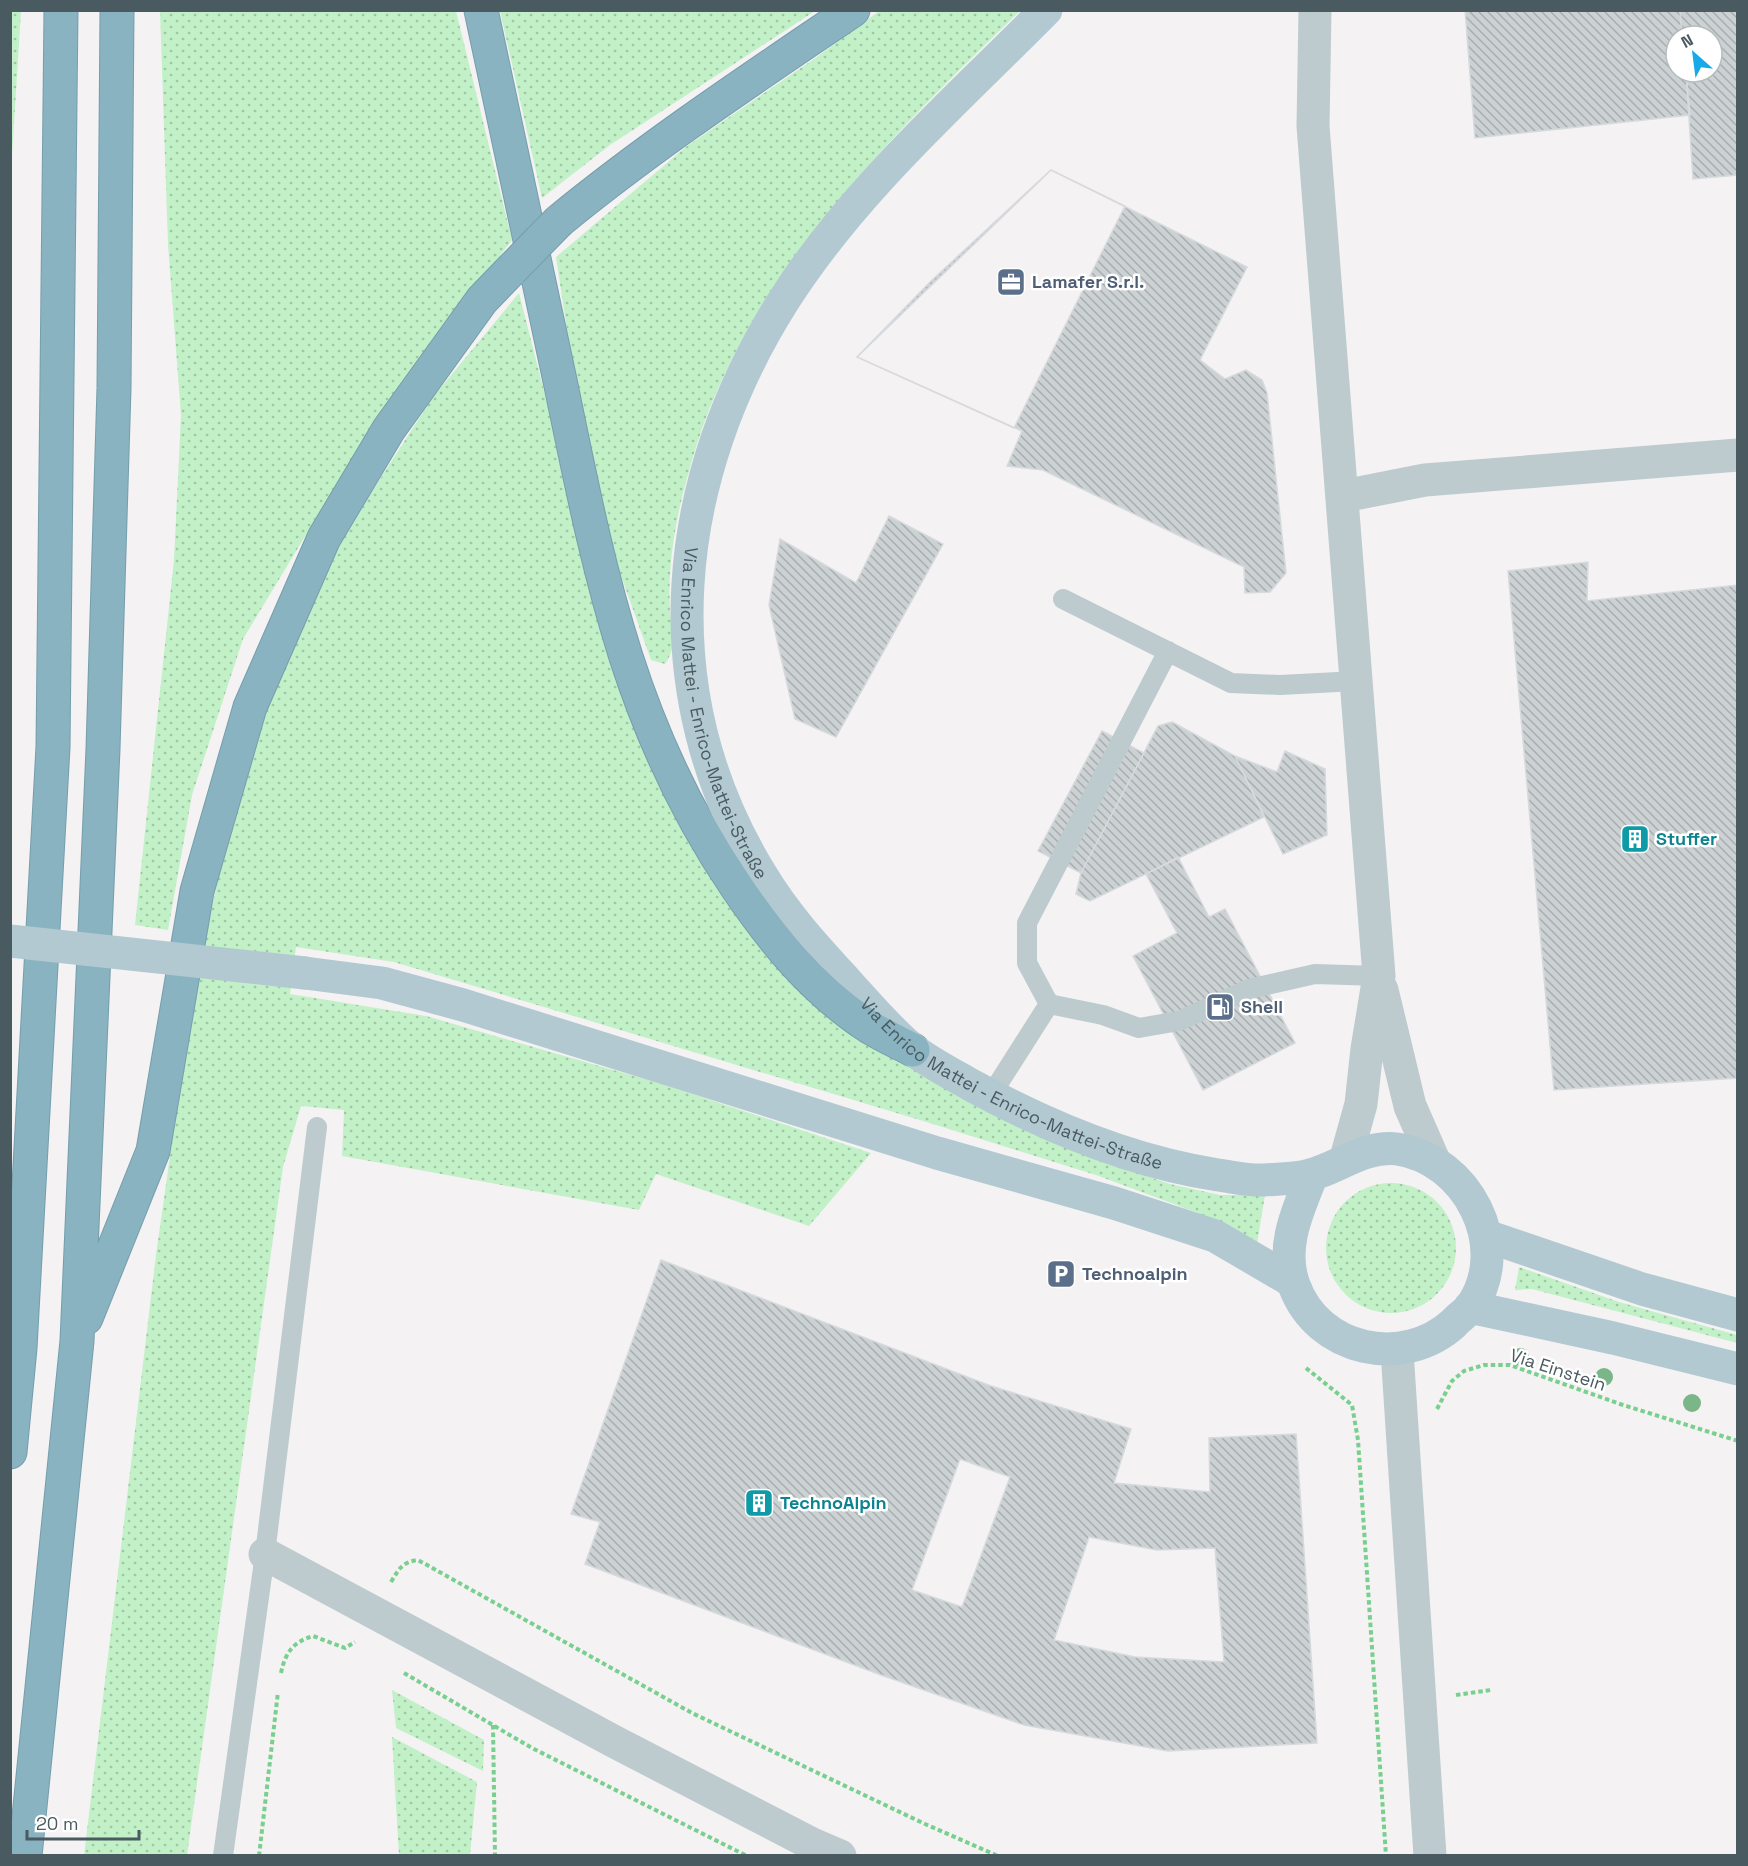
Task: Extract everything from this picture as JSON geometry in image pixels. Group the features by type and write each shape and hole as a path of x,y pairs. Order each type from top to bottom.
{"highway":[{"path":"10,1452 21,1324 53,747 61,10"},
{"path":"25,1856 77,1341 103,737 114,388 117,10"},
{"path":"481,10 597,556 625,657 647,721 678,791 710,848 754,912 795,965 863,1024 913,1050"},
{"path":"77,1341 153,1150 197,891 250,707 324,538 389,429 482,300 559,221 623,168 698,114 853,10"}],"main road":[{"name":"Via Enrico Mattei - Enrico-Mattei-Straße","path":"1046,10 871,187 788,293 739,380 703,481 691,538 687,618 692,676 700,722 718,787 762,877 804,936 913,1050 991,1095 1069,1133 1155,1162 1257,1181 1312,1175"},
{"path":"10,941 382,983 463,1005 937,1153 1114,1203 1215,1236 1292,1281"},
{"path":"1394,1148 1436,1163 1470,1193 1487,1236 1485,1272 1470,1307 1438,1337 1397,1351 1363,1348 1332,1334 1307,1311 1292,1281 1290,1230 1312,1175 1346,1158 1394,1148"},
{"path":"1487,1236 1642,1289 1737,1315"},
{"path":"1470,1307 1737,1369"}],"street":[{"path":"1315,10 1313,126 1344,496 1379,976 1410,1106 1436,1163"},
{"path":"1344,496 1425,480 1737,454"},
{"path":"1346,1158 1361,1104 1366,1049 1379,976"},
{"path":"1397,1351 1404,1427 1430,1856"},
{"path":"266,1554 625,1748 812,1844 840,1856"}],"lane":[{"path":"1063,599 1231,683 1280,685 1357,681"},
{"path":"1049,1004 1027,963 1027,923 1168,651"},
{"path":"1049,1004 1104,1015 1139,1028 1179,1021 1249,989 1315,974 1379,976"},
{"path":"991,1095 1049,1004"},
{"path":"223,1856 266,1554 317,1127"}],"path":[{"name":"Via Einstein","path":"1356,1431 1404,1427 1431,1418 1452,1382 1464,1371 1484,1365 1510,1365 1620,1404 1737,1441"},
{"path":"1306,1368 1352,1405 1356,1431 1386,1856"},
{"path":"259,1856 281,1671 286,1655 297,1641 313,1635 345,1648 353,1645 399,1568 408,1561 418,1560 692,1713 925,1824 998,1856"},
{"path":"353,1645 361,1648"},
{"path":"399,1670 532,1748 747,1856"},
{"path":"493,1725 495,1856"}],"green space":[{"path":"500,10 815,11 610,145 542,198"},
{"path":"10,11 21,11 11,172"},
{"path":"160,11 456,11 512,240 379,414 243,639 192,795 168,930 135,925 174,560 181,415 168,244"},
{"path":"879,11 1020,11 923,107 830,210 789,265 752,323 720,383 696,447 684,488 672,549 670,612 673,639 671,652 665,664 651,660 614,556 570,350 556,257 687,146 814,59"},
{"path":"519,293 560,454 642,719 788,950 1073,1151 1170,1184 1220,1195 1265,1195 1257,1244 1198,1213 1096,1175 920,1120 394,962 296,947 290,994 426,1016 662,1084 871,1153 809,1226 656,1174 639,1210 342,1156 344,1110 301,1106 283,1167 187,1855 84,1856 156,1255 193,994 241,773 288,648 343,536 433,397"},
{"path":"1391,1183 1416,1188 1437,1202 1451,1223 1456,1248 1451,1273 1437,1294 1416,1308 1391,1313 1366,1308 1345,1294 1331,1273 1326,1248 1331,1223 1345,1202 1366,1188"},
{"path":"1519,1267 1619,1302 1737,1335 1737,1343 1532,1289 1515,1290"},
{"path":"392,1690 484,1740 483,1771 396,1728"},
{"path":"392,1737 477,1782 470,1855 399,1855"}],"building":[{"path":"1465,10 1680,10 1681,24 1664,24 1664,84 1687,84 1690,115 1475,138"},
{"path":"1680,10 1738,10 1738,175 1693,179 1687,84 1724,84 1724,24 1681,24"},
{"path":"1051,170 1247,267 1200,360 1225,379 1246,370 1262,380 1267,393 1286,573 1270,592 1245,593 1244,567 1043,470 1007,466 1022,431 857,357 930,282"},
{"name":"Lamafer S.r.l.","path":"1051,170 1125,206 1014,428 857,357"},
{"path":"889,516 943,544 836,737 795,719 769,605 780,539 856,583"},
{"name":"Stuffer","path":"1588,562 1587,601 1738,585 1738,1078 1554,1090 1508,571"},
{"path":"1172,722 1235,756 1264,817 1090,901 1076,894 1081,873 1158,726"},
{"path":"1102,731 1144,753 1081,873 1038,851"},
{"path":"1285,751 1325,769 1327,835 1283,854 1235,756 1277,772"},
{"path":"1178,857 1209,917 1225,909 1295,1043 1203,1090 1133,956 1177,933 1146,874"},
{"name":"TechnoAlpin","path":"661,1260 991,1386 1131,1429 1114,1483 1210,1492 1209,1438 1296,1434 1317,1743 1168,1751 1024,1725 881,1675 585,1564 600,1522 571,1514","holes":["960,1459 1010,1477 962,1607 912,1590","1089,1537 1157,1550 1215,1548 1224,1662 1135,1657 1054,1640"]}],"place":[{"name":"Lamafer S.r.l.","path":"1011,282"},
{"name":"Stuffer","path":"1635,839"},
{"name":"Shell","path":"1220,1007"},
{"name":"Technoalpin","path":"1061,1274"},
{"name":"TechnoAlpin","path":"759,1503"}]}
